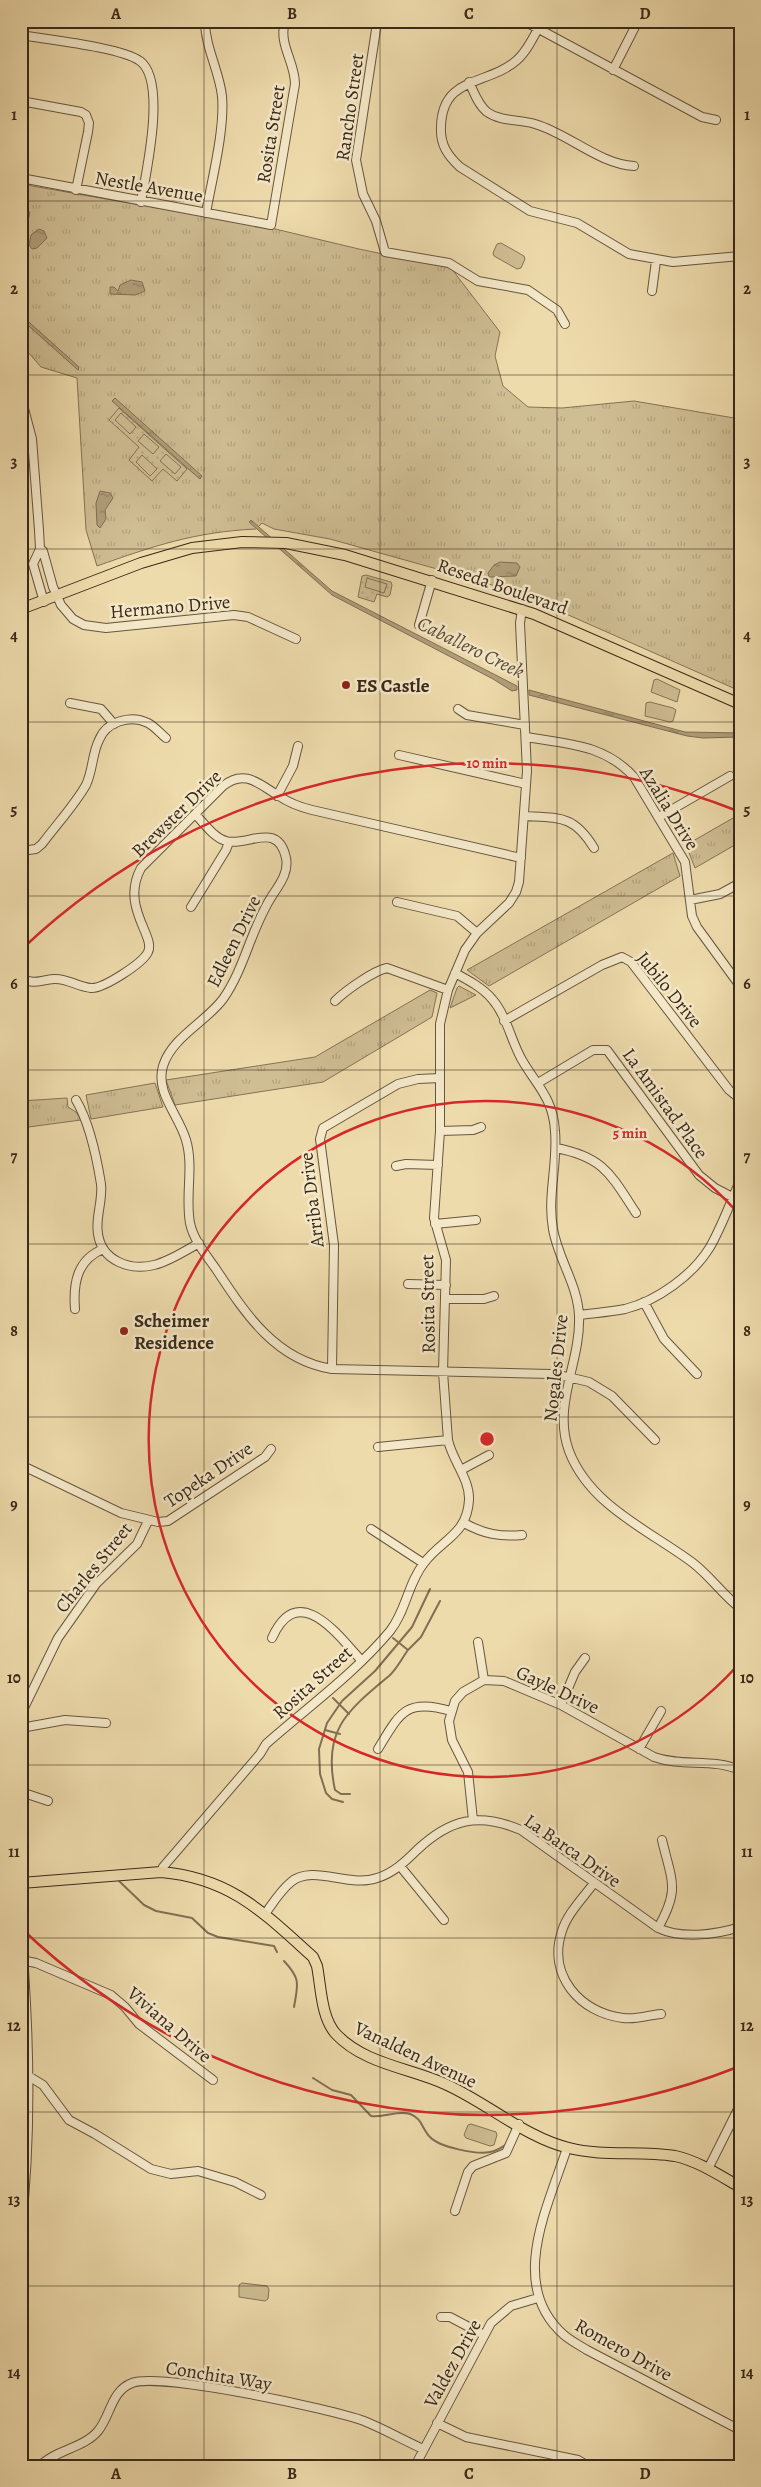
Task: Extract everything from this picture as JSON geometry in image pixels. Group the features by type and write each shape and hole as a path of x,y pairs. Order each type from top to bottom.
{"main road":[{"name":"Reseda Boulevard","path":"21,609 44,602 164,555 207,545 273,542 326,550 432,580 522,609 579,632 740,704"},
{"name":"Vanalden Avenue","path":"21,1883 161,1872 183,1874 214,1883 239,1895 314,1957 328,2022 335,2033 345,2042 382,2062 445,2084 567,2148 594,2152 675,2156 708,2169 740,2187"}],"street":[{"path":"205,21 209,48 220,84 222,107 206,213"},
{"name":"Rosita Street","path":"271,225 295,84 295,72 282,39 285,21"},
{"path":"373,22 403,21"},
{"path":"524,21 540,25 613,70 702,117 716,120"},
{"path":"613,70 638,21"},
{"name":"Rancho Street","path":"373,22 356,160 363,194 376,220 384,250 449,263 482,282 528,290 557,310 565,324"},
{"path":"540,25 524,52 516,61 469,82 450,96 441,120 443,146 450,159 530,211 546,217 577,223 629,254 656,261 673,262 740,256"},
{"path":"21,35 129,54 141,62 148,71 154,109 153,132 141,202"},
{"path":"469,82 482,106 495,116 533,123 549,129 620,165 634,166"},
{"path":"21,102 81,112 86,115 89,123 88,132 76,190"},
{"name":"Nestle Avenue","path":"21,178 76,190 271,225"},
{"path":"652,291 656,261"},
{"path":"21,397 32,439 40,549 33,564 44,602"},
{"path":"40,549 43,551 56,597"},
{"path":"419,625 432,580"},
{"name":"Hermano Drive","path":"56,597 65,612 74,619 94,628 234,615 248,617 296,639"},
{"name":"Rosita Street","path":"161,1872 163,1867 260,1754 266,1744 362,1660 395,1622 423,1564 464,1523 469,1499 461,1470 450,1451 448,1440 444,1372 445,1253 435,1224 440,1131 440,1024 448,990 465,950 477,933 509,903 516,892 521,858 526,784 526,738 520,622 522,609"},
{"path":"70,703 101,709 114,724"},
{"path":"458,710 467,715 525,725"},
{"path":"21,851 29,851 42,844 85,786 99,738 114,724 123,720 142,720 150,724 166,738"},
{"name":"Azalia Drive","path":"526,738 595,749 609,755 624,766 634,777 685,862 690,900 697,927 740,986"},
{"path":"278,796 293,766 298,746"},
{"path":"399,755 526,784"},
{"path":"659,817 730,776"},
{"name":"Brewster Drive","path":"21,977 34,983 54,979 93,989 110,981 139,962 149,950 150,943 138,918 134,902 136,876 140,868 223,786 239,777 255,780 294,805 521,858"},
{"path":"191,907 229,842 216,836 195,814"},
{"path":"524,816 570,821 585,833 594,848"},
{"name":"Edleen Drive","path":"199,1243 191,1226 188,1212 186,1140 164,1092 161,1080 162,1068 172,1048 213,1010 225,995 241,965 262,912 282,882 287,861 279,844 273,839 256,837 229,842"},
{"path":"690,900 720,894 740,883"},
{"path":"397,902 457,916 477,933"},
{"name":"Jubilo Drive","path":"504,1021 602,965 622,957 631,962 729,1090 740,1099"},
{"path":"335,1001 342,994 377,972 387,968 448,990"},
{"name":"Nogales Drive","path":"455,974 490,996 504,1021 522,1061 546,1095 551,1112 555,1129 556,1148 550,1212 556,1242 574,1288 579,1315 578,1334 568,1377 564,1413 566,1437 580,1473 592,1490 608,1504 695,1564 740,1608"},
{"name":"La Amistad Place","path":"538,1083 593,1050 598,1048 607,1050 699,1176 736,1199"},
{"name":"Arriba Drive","path":"332,1369 334,1246 320,1139 323,1128 398,1084 418,1079 440,1078"},
{"path":"76,1100 84,1113 101,1184 98,1233 103,1249 110,1257 121,1264 139,1267 154,1266 170,1260 199,1243 244,1312 259,1329 296,1357 314,1366 332,1369 551,1374 568,1377 589,1382 612,1396 655,1440"},
{"path":"440,1131 473,1130 482,1127"},
{"path":"556,1148 596,1161 612,1176 636,1213"},
{"path":"396,1166 406,1164 438,1166"},
{"path":"579,1315 612,1311 644,1302 681,1279 709,1248 736,1199 740,1181"},
{"path":"435,1224 476,1220"},
{"path":"75,1309 76,1280 80,1268 88,1257 103,1249"},
{"path":"408,1284 446,1286"},
{"path":"446,1299 484,1299 494,1296"},
{"path":"644,1302 664,1339 698,1374"},
{"path":"378,1447 448,1440"},
{"name":"Topeka Drive","path":"21,1465 121,1513 148,1521 168,1521 265,1457 271,1449"},
{"path":"461,1470 489,1455"},
{"name":"Charles Street","path":"21,1714 58,1638 96,1584 137,1544 148,1521"},
{"path":"464,1523 481,1532 502,1536 522,1535"},
{"path":"371,1529 423,1564"},
{"path":"272,1638 276,1628 285,1618 307,1612 319,1617 362,1660"},
{"path":"473,1820 468,1772 448,1731 451,1711 463,1692 484,1680 478,1642"},
{"path":"561,1705 575,1672 585,1658"},
{"name":"Gayle Drive","path":"484,1680 504,1681 561,1705 666,1762 718,1764 740,1770"},
{"path":"378,1749 393,1722 415,1706 431,1705 451,1711"},
{"path":"639,1749 661,1711"},
{"path":"21,1728 65,1720 106,1723"},
{"path":"21,1792 48,1801"},
{"name":"La Barca Drive","path":"264,1914 282,1890 293,1880 310,1874 355,1882 376,1879 400,1866 431,1837 460,1822 473,1820 506,1824 521,1830 658,1928 670,1934 682,1935 740,1927"},
{"path":"658,1928 667,1912 673,1892 662,1840"},
{"path":"400,1866 444,1920"},
{"path":"594,1883 562,1930 558,1955 565,1981 580,2002 596,2011 624,2018 661,2014"},
{"path":"21,1961 24,1970 30,2077 21,2229"},
{"name":"Viviana Drive","path":"21,1961 36,1964 111,1995 140,2024 213,2080"},
{"path":"30,2077 44,2085 68,2120 95,2134 151,2169 171,2174 198,2171 235,2182 260,2195"},
{"path":"708,2169 740,2105"},
{"path":"455,2212 468,2172 473,2166 506,2154 519,2124"},
{"name":"Romero Drive","path":"567,2148 536,2244 534,2261 538,2298 549,2318 564,2335 586,2350 740,2430"},
{"name":"Valdez Drive","path":"415,2466 484,2335 500,2313 511,2306 538,2298"},
{"path":"441,2317 450,2317 484,2335"},
{"name":"Conchita Way","path":"40,2466 97,2433 117,2394 123,2387 138,2381 156,2381 248,2394 346,2416 365,2422 423,2449"},
{"path":"437,2423 466,2437 578,2460 588,2466"}],"green space":[{"path":"21,184 271,228 451,268 500,332 495,356 503,386 528,407 562,408 634,401 740,419 740,691 530,598 480,581 330,539 274,529 262,523 256,529 213,533 175,541 97,566 86,530 77,378 41,367 21,344"},
{"path":"21,210 30,212 27,226 21,225"},
{"path":"501,243 524,256 525,259 521,268 517,269 494,256 493,253 497,244"},
{"path":"119,408 187,469 177,481 163,469 152,481 129,460 139,447 109,420"},
{"path":"121,413 136,427 130,434 115,420"},
{"path":"144,434 159,447 153,454 138,441"},
{"path":"166,454 181,467 175,474 160,461"},
{"path":"142,455 157,469 150,476 136,462"},
{"path":"366,575 391,582 390,595 387,597 377,594 374,602 358,597 362,576"},
{"path":"367,578 387,584 384,593 365,587"},
{"path":"657,679 680,690 677,702 651,692 654,680"},
{"path":"650,702 676,710 673,721 670,722 645,716 646,703"},
{"path":"740,814 740,842 695,868 686,845"},
{"path":"673,853 680,876 489,986 467,970"},
{"path":"459,986 476,995 450,1008 457,988"},
{"path":"430,990 437,993 432,1017 323,1082 175,1105 166,1080 315,1057"},
{"path":"155,1083 163,1107 91,1119 86,1095"},
{"path":"67,1098 68,1107 76,1112 81,1120 21,1128 21,1101"},
{"path":"471,2124 496,2132 494,2145 490,2146 466,2138 464,2135 468,2125"},
{"path":"242,2283 267,2286 269,2289 268,2299 265,2301 239,2297 239,2285"}],"water":[{"path":"39,229 44,231 47,238 37,248 32,249 29,245 31,235"},
{"path":"131,280 142,282 145,291 135,295 110,294 110,287 114,287 118,291 120,285"},
{"path":"21,315 79,367 78,370 21,319"},
{"path":"115,398 202,476 200,479 112,401"},
{"path":"100,491 110,493 113,498 105,510 106,519 100,528 97,525 96,503"},
{"path":"251,520 332,591 517,686 517,690 512,691 493,679 332,595 249,522"},
{"path":"500,562 517,563 520,567 516,576 489,577 488,573 494,565"},
{"path":"529,690 685,732 740,733 740,737 703,738 687,736 529,695"}],"waterway":[{"path":"343,1802 332,1799 326,1793 320,1774 319,1749 327,1723 342,1701 375,1671 412,1627 430,1589"},
{"path":"408,1650 421,1637 440,1601"},
{"path":"350,1794 341,1794 335,1790 332,1769 332,1752 335,1737 341,1724 350,1712 392,1673 408,1650 393,1638"},
{"path":"333,1698 349,1714"},
{"path":"325,1730 340,1734"},
{"path":"118,1880 144,1905 156,1911 192,1918 208,1933 218,1937 274,1946 277,1952"},
{"path":"284,1961 296,1977 297,1993 294,2007"},
{"path":"313,2078 332,2090 351,2095 371,2116 400,2113 414,2116 430,2137 441,2144 484,2153 495,2151 507,2144"}],"place":[{"name":"ES Castle","path":"346,685"},
{"name":"Scheimer Residence","path":"124,1331"}],"water label":[{"name":"Caballero Creek","path":"471,647"}]}
